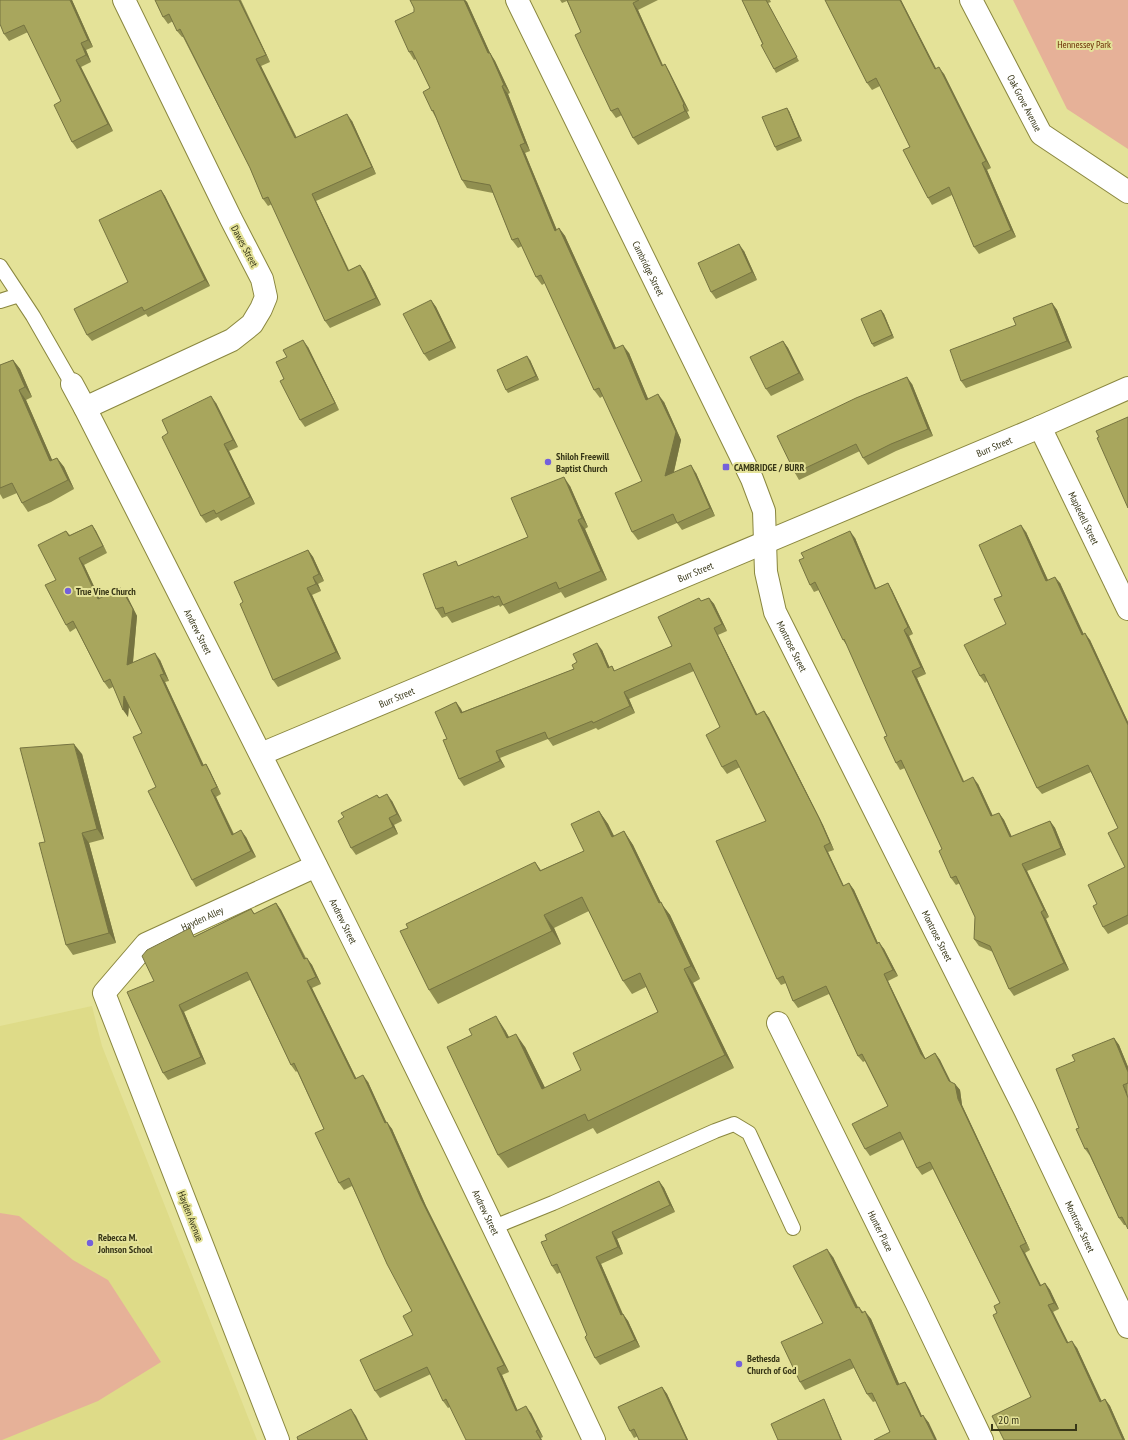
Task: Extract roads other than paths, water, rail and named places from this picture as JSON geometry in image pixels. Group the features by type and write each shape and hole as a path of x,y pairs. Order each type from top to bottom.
{"street":[{"name":"Dawes Street","path":"85,408 232,340 252,324 266,297 262,279 124,0"},
{"name":"Cambridge Street","path":"517,0 752,478 764,511 765,541"},
{"name":"Oak Grove Avenue","path":"971,0 1040,134 1128,192"},
{"name":"Andrew Street","path":"72,384 261,754 494,1227 594,1440"},
{"name":"Burr Street","path":"261,754 765,541 1040,427 1128,388"},
{"name":"Mapledell Street","path":"1040,427 1128,609"},
{"name":"Montrose Street","path":"765,541 766,572 775,612 1022,1103 1128,1327"},
{"name":"Hayden Alley","path":"104,993 146,944 316,866"},
{"name":"Hayden Avenue","path":"104,993 278,1440"},
{"name":"Hunter Place","path":"778,1023 916,1302 982,1440"}],"lane":[{"path":"0,266 33,316 72,384"},
{"path":"0,300 19,295"},
{"path":"494,1227 553,1204 714,1131 734,1124 749,1132 793,1228"}],"place":[{"name":"Shiloh Freewill Baptist Church","path":"548,462"},
{"name":"CAMBRIDGE / BURR","path":"726,467"},
{"name":"True Vine Church","path":"68,591"},
{"name":"Rebecca M. Johnson School","path":"90,1243"},
{"name":"Bethesda Church of God","path":"739,1364"}],"park label":[{"name":"Hennessey Park","path":"1084,44"}]}
